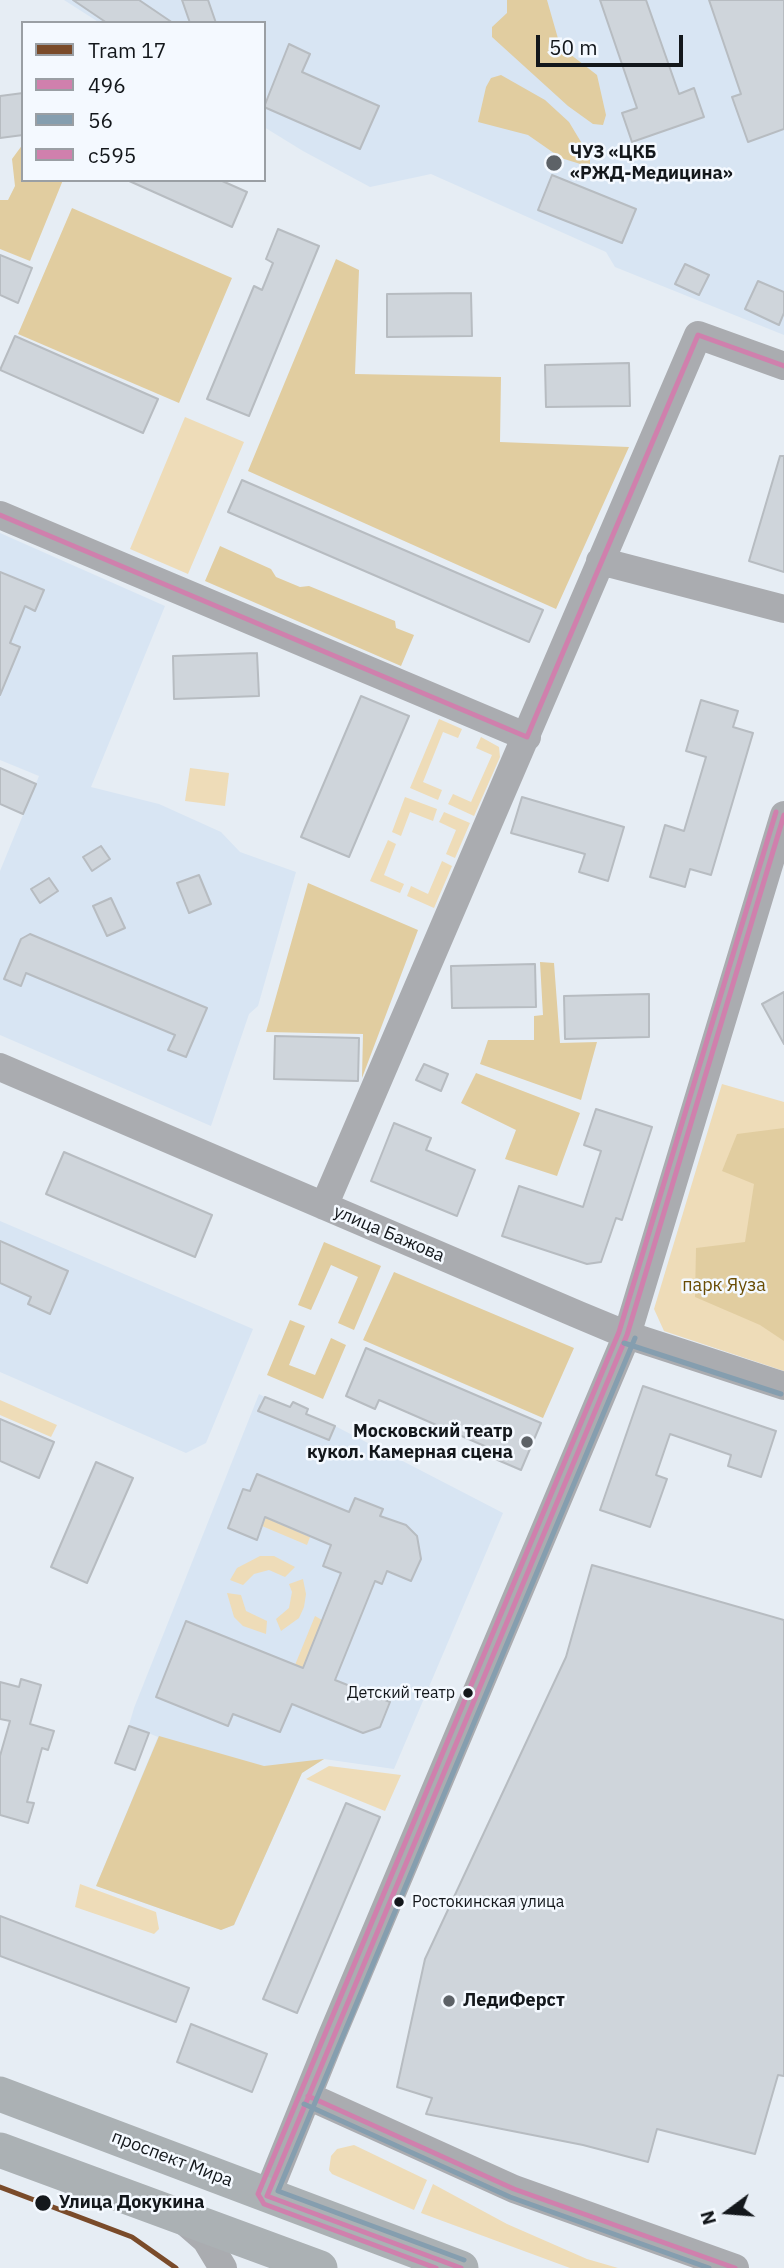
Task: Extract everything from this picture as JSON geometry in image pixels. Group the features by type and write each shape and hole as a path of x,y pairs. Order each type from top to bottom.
{"main road":[{"name":"проспект Мира","path":"0,2094 461,2268"},
{"path":"0,2150 320,2268"}],"street":[{"path":"324,1206 698,335 784,366"},
{"path":"0,515 527,737"},
{"path":"600,561 784,609"},
{"path":"267,2196 627,1335 784,815"},
{"name":"улица Бажова","path":"0,1067 627,1335 784,1386"},
{"path":"308,2096 514,2189 735,2268"},
{"path":"168,2212 190,2224 206,2240 223,2268"}],"shaded area":[{"name":"ЧУЗ «ЦКБ «РЖД-Медицина»","path":"64,0 784,0 784,335 615,267 606,252 431,174 370,187 303,151 266,128 266,21 97,21"},
{"path":"0,533 165,606 91,787 159,804 221,832 240,852 296,872 258,1006 249,1014 211,1126 0,1035 0,871 39,776 0,760"},
{"path":"0,1221 253,1329 206,1443 186,1453 0,1372"},
{"path":"259,1394 265,1397 259,1411 328,1440 335,1426 503,1513 394,1769 324,1759 302,1773 234,1925 221,1930 96,1886 158,1737 129,1725 134,1708"}],"green space":[{"path":"507,0 547,0 559,42 566,51 597,75 606,115 603,125 593,124 568,106 492,37 492,27 507,13"},
{"path":"501,75 545,100 569,122 590,157 590,167 561,158 528,135 478,122 486,87 491,78"},
{"path":"21,147 21,182 62,182 30,261 0,249 0,200 8,200 15,186 12,159"},
{"path":"72,208 232,278 179,403 18,334"},
{"path":"336,259 359,270 355,374 501,377 500,442 629,447 556,609 248,471"},
{"path":"185,417 244,442 188,574 130,549"},
{"path":"220,546 271,569 276,577 300,587 309,586 395,621 396,628 414,635 401,666 205,581"},
{"path":"439,719 462,729 458,738 443,732 423,782 442,790 438,800 410,788"},
{"path":"481,737 499,747 500,757 474,816 448,804 453,794 471,802 492,755 476,748"},
{"path":"190,768 229,773 225,806 185,801"},
{"path":"405,797 437,809 433,821 410,812 401,836 392,832"},
{"path":"444,812 470,823 455,858 446,854 456,830 439,822"},
{"path":"388,840 396,844 384,875 404,884 400,893 370,881"},
{"path":"442,861 452,866 434,908 407,896 411,886 428,894"},
{"path":"308,883 418,930 362,1078 363,1034 266,1032"},
{"path":"540,962 554,963 560,1043 597,1042 581,1100 480,1064 488,1040 534,1040 534,1016 543,1015"},
{"path":"476,1073 580,1113 557,1176 505,1159 516,1130 461,1103"},
{"name":"парк Яуза","path":"722,1084 784,1102 784,1371 664,1331 654,1309"},
{"path":"784,1128 784,1341 760,1325 695,1297 696,1248 745,1242 754,1184 722,1171 737,1134"},
{"path":"324,1242 381,1266 354,1330 338,1323 358,1277 331,1265 311,1310 298,1305"},
{"path":"394,1272 574,1348 543,1418 363,1340"},
{"path":"290,1320 305,1326 289,1365 315,1375 331,1338 346,1345 323,1399 267,1375"},
{"path":"0,1400 57,1425 51,1437 0,1415"},
{"path":"266,1518 310,1537 307,1545 262,1526"},
{"path":"260,1556 274,1556 295,1567 285,1577 269,1570 254,1574 243,1585 230,1580 237,1568"},
{"path":"303,1579 306,1594 304,1607 299,1618 281,1631 276,1619 289,1608 292,1592 289,1584"},
{"path":"227,1593 241,1595 246,1611 267,1621 266,1634 243,1626 234,1617"},
{"path":"315,1616 322,1620 303,1668 295,1665"},
{"path":"159,1736 264,1766 324,1759 302,1773 234,1925 221,1930 96,1886"},
{"path":"329,1766 401,1775 385,1811 306,1779"},
{"path":"80,1884 156,1912 159,1929 154,1934 75,1907"},
{"path":"354,2145 427,2180 414,2210 332,2174 329,2170 331,2156 337,2149"},
{"path":"433,2184 507,2224 587,2259 618,2268 570,2268 421,2213"}],"building":[{"path":"73,0 139,0 170,21 104,21"},
{"path":"182,0 208,0 215,21 189,21"},
{"path":"600,0 646,0 679,94 694,88 704,117 632,142 622,113 637,108"},
{"path":"709,0 784,0 784,129 748,142 732,97 741,94"},
{"path":"289,44 310,54 302,72 379,106 360,149 266,108"},
{"path":"21,93 21,135 0,138 0,96"},
{"path":"552,175 636,209 622,243 538,210"},
{"path":"131,182 224,182 247,192 232,227"},
{"path":"278,229 319,246 249,416 207,399 254,286 262,290 273,263 266,259"},
{"path":"0,255 32,268 18,303 0,295"},
{"path":"685,264 709,275 699,295 675,284"},
{"path":"758,281 784,292 784,313 779,325 745,309"},
{"path":"471,293 472,336 387,337 387,294"},
{"path":"15,336 158,399 143,433 0,370"},
{"path":"629,363 630,406 546,407 545,365"},
{"path":"780,456 784,456 784,572 749,561"},
{"path":"242,480 543,610 529,642 228,512"},
{"path":"0,572 44,590 35,611 25,606 10,643 20,647 0,695"},
{"path":"257,653 259,696 174,699 173,656"},
{"path":"361,696 409,716 349,857 301,837"},
{"path":"701,700 738,711 733,727 753,733 711,875 690,869 685,887 650,877 665,825 684,831 706,757 686,751"},
{"path":"0,768 36,784 23,814 0,804"},
{"path":"522,797 624,827 608,881 579,872 585,854 511,833"},
{"path":"101,846 110,859 92,871 83,857"},
{"path":"199,875 211,904 189,913 177,883"},
{"path":"49,878 58,891 40,903 31,889"},
{"path":"111,898 125,928 107,936 93,906"},
{"path":"30,934 207,1008 186,1057 168,1050 175,1035 26,973 21,986 4,979 21,939"},
{"path":"535,964 536,1007 452,1008 451,966"},
{"path":"784,992 784,1044 762,1004"},
{"path":"649,994 649,1037 565,1039 564,996"},
{"path":"275,1036 359,1038 358,1081 274,1079"},
{"path":"424,1064 448,1074 441,1091 416,1080"},
{"path":"596,1109 652,1127 622,1220 616,1218 601,1262 587,1264 502,1236 519,1186 583,1207 601,1151 584,1145"},
{"path":"394,1123 431,1138 426,1150 475,1170 457,1216 371,1181"},
{"path":"64,1152 212,1215 195,1257 46,1194"},
{"path":"0,1241 68,1271 50,1314 28,1304 31,1297 0,1283"},
{"path":"366,1348 541,1423 521,1470 493,1458 496,1451 379,1400 375,1409 346,1396"},
{"path":"643,1386 776,1431 761,1477 728,1466 731,1455 670,1434 656,1475 667,1479 650,1527 600,1510"},
{"path":"265,1397 290,1407 293,1402 308,1409 306,1414 335,1426 329,1440 258,1411"},
{"path":"0,1419 54,1442 39,1478 0,1461"},
{"path":"96,1462 133,1478 87,1583 51,1567"},
{"path":"257,1474 349,1512 355,1498 383,1509 380,1516 406,1525 417,1536 421,1559 411,1581 387,1571 382,1584 375,1581 335,1680 390,1702 380,1727 363,1733 292,1704 280,1732 233,1714 228,1726 156,1697 186,1621 303,1668 341,1573 323,1566 331,1545 265,1517 257,1540 228,1528 243,1489 250,1491"},
{"path":"592,1565 784,1620 784,2076 778,2075 755,2154 657,2129 648,2162 583,2145 426,2114 432,2098 397,2087 425,1959 566,1657"},
{"path":"21,1679 41,1685 30,1724 54,1731 48,1750 42,1748 27,1802 34,1803 28,1823 0,1815 0,1756 10,1721 0,1719 0,1682 19,1687"},
{"path":"129,1726 149,1733 135,1770 115,1763"},
{"path":"346,1803 380,1817 297,2013 263,1999"},
{"path":"0,1916 189,1988 176,2022 0,1956"},
{"path":"191,2024 267,2054 252,2092 177,2062"}],"tram line":[{"name":"17","path":"0,2187 132,2237 176,2268"}],"transit line":[{"name":"496","path":"527,737 698,335 784,366"},
{"name":"496","path":"0,515 527,737"},
{"name":"с595","path":"436,2268 264,2204 258,2194 619,1332 776,812"},
{"name":"496","path":"461,2268 267,2196 627,1335 784,815"},
{"name":"56","path":"464,2260 278,2191 635,1338"},
{"name":"56","path":"624,1343 781,1394"},
{"name":"496","path":"308,2096 514,2189 735,2268"},
{"name":"56","path":"304,2104 510,2197 709,2268"}],"place":[{"name":"ЧУЗ «ЦКБ «РЖД-Медицина»","path":"554,163"},
{"name":"Московский театр кукол. Камерная сцена","path":"527,1442"},
{"name":"Детский театр","path":"468,1693"},
{"name":"Ростокинская улица","path":"399,1902"},
{"name":"ЛедиФерст","path":"449,2001"},
{"name":"Улица Докукина","path":"43,2203"}]}
